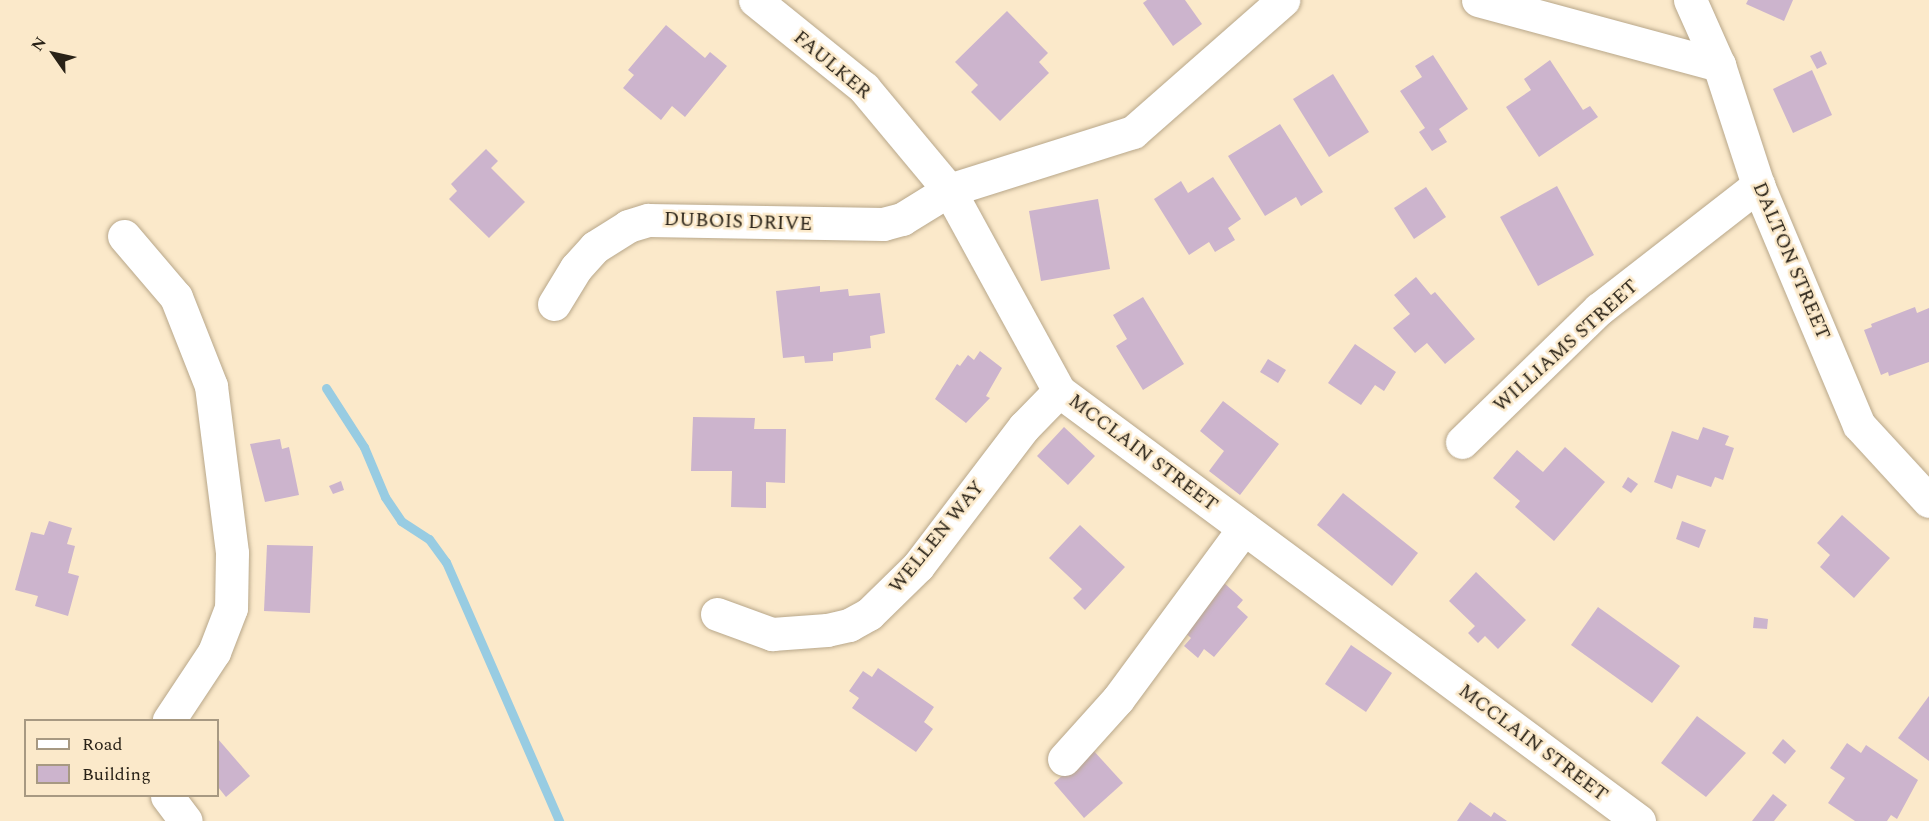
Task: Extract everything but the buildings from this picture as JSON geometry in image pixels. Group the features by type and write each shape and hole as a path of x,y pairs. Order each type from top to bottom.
{"street":[{"name":"FAULKER","path":"755,0 864,88 950,190"},
{"path":"950,190 1133,132 1283,0"},
{"path":"1478,0 1719,65"},
{"name":"DALTON STREET","path":"1690,0 1719,65 1758,185 1859,425 1929,501"},
{"name":"WILLIAMS STREET","path":"1462,442 1599,309 1758,185"},
{"name":"DUBOIS DRIVE","path":"554,304 576,268 595,247 628,226 648,220 883,224 902,219 950,190"},
{"name":"MCCLAIN STREET","path":"950,190 1059,391 1639,821"},
{"path":"124,236 176,297 211,386 232,553 231,608 214,652 170,719"},
{"name":"WELLEN WAY","path":"717,614 772,634 827,630 849,625 869,614 918,566 1024,427 1059,391"},
{"path":"1064,759 1118,699 1244,528"},
{"path":"168,797 186,821"}],"waterway":[{"path":"326,388 364,447 385,497 401,521 429,539 446,562 559,821"}]}
